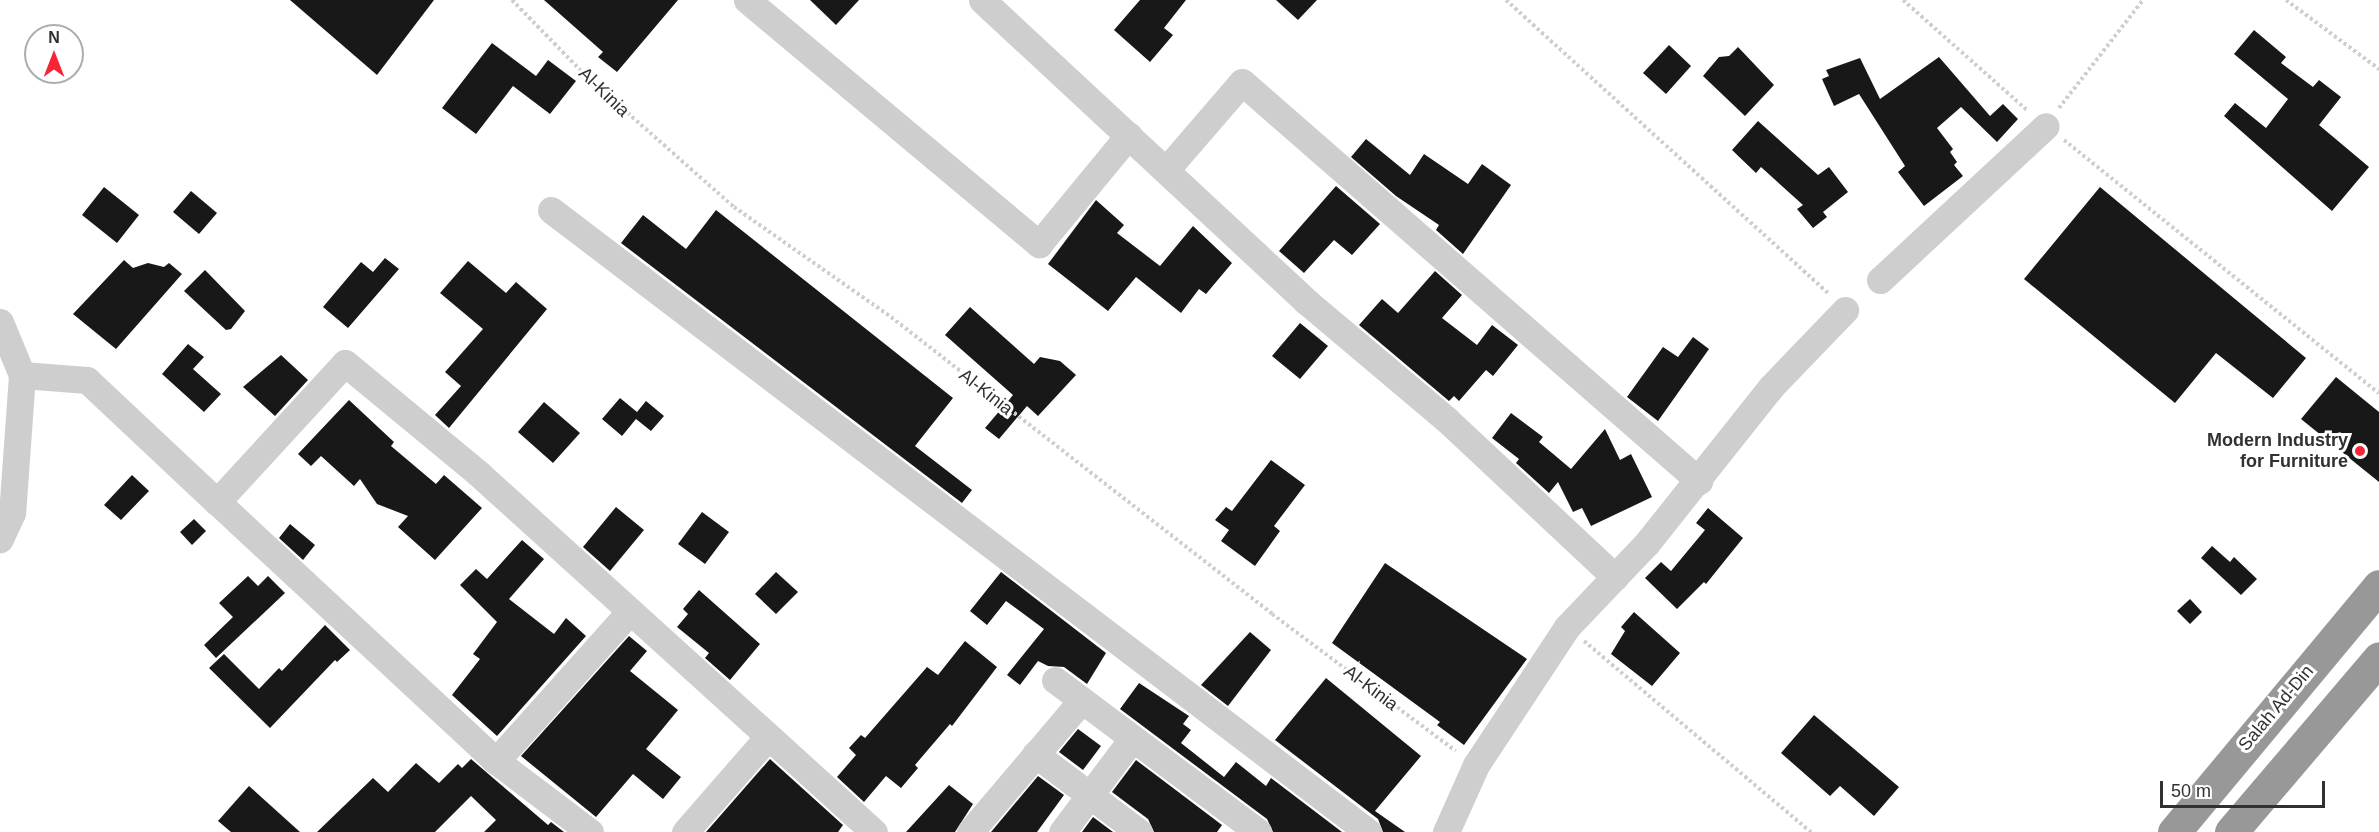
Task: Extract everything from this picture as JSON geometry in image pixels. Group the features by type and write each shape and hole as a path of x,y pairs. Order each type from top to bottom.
{"highway":[{"name":"Salah Ad-Din","path":"2174,832 2379,586"},
{"path":"2231,832 2379,658"}],"street":[{"path":"747,0 1039,244 1129,135"},
{"path":"982,0 1307,302 1447,420 1615,577"},
{"path":"1166,170 1242,82 1699,481"},
{"path":"1880,280 2046,126"},
{"path":"551,210 1368,832"},
{"path":"1446,832 1476,765 1567,627 1615,577 1699,481 1771,387 1845,310"},
{"path":"0,322 22,375 12,513 0,539"},
{"path":"217,502 345,363 454,452 874,832"},
{"path":"22,375 87,380 496,761 590,832"},
{"path":"496,761 629,612"},
{"path":"1055,680 1131,740 1258,832"},
{"path":"970,832 1082,700"},
{"path":"685,832 768,737"},
{"path":"1062,832 1131,740"},
{"path":"1035,754 1139,832"}],"path":[{"name":"Al-Kinia","path":"512,0 595,84 734,207 891,318 1272,614 1476,765"},
{"path":"1506,0 1845,310"},
{"path":"1903,0 2046,126 2379,393"},
{"path":"2046,126 2143,0"},
{"path":"2286,0 2379,69"},
{"path":"1567,627 1811,832"}],"building":[{"path":"290,0 434,0 377,75"},
{"path":"544,0 678,0 617,72 598,57 603,52"},
{"path":"810,0 859,0 836,25"},
{"path":"1140,0 1186,0 1164,28 1173,35 1150,62 1114,30"},
{"path":"1276,0 1317,0 1298,20"},
{"path":"2254,30 2286,57 2281,63 2313,87 2319,80 2341,97 2319,125 2369,167 2332,211 2224,116 2235,103 2266,128 2288,99 2234,54"},
{"path":"492,43 536,76 548,60 576,81 550,114 513,86 476,134 442,108"},
{"path":"1669,45 1691,66 1666,94 1643,73"},
{"path":"1738,47 1774,85 1745,116 1703,76 1719,57 1729,56"},
{"path":"1939,57 1990,116 2003,104 2018,119 1997,142 1961,107 1937,128 1953,149 1950,152 1957,162 1954,165 1963,176 1924,206 1898,172 1905,166 1859,94 1834,106 1822,79 1829,76 1826,70 1860,58 1880,99"},
{"path":"1758,121 1818,175 1829,167 1848,192 1823,212 1827,217 1813,228 1797,209 1803,205 1761,167 1756,173 1732,150"},
{"path":"1366,139 1410,175 1424,154 1468,184 1482,164 1511,185 1463,254 1436,230 1439,225 1396,196 1351,157"},
{"path":"1336,186 1380,224 1352,255 1334,240 1304,273 1279,251"},
{"path":"104,187 139,215 117,243 82,215"},
{"path":"2100,187 2306,358 2273,398 2216,353 2175,403 2024,279"},
{"path":"191,191 217,213 199,234 173,212"},
{"path":"1096,200 1124,225 1117,233 1160,266 1193,226 1232,263 1206,294 1199,289 1181,313 1136,277 1108,311 1048,264"},
{"path":"716,210 953,398 915,446 972,490 962,503 621,243 643,215 686,249"},
{"path":"385,258 399,269 348,328 323,307 361,262 373,272"},
{"path":"124,260 133,268 148,263 164,267 169,263 182,274 116,349 73,314"},
{"path":"468,261 506,293 516,282 547,309 449,428 435,415 461,386 445,372 483,329 440,293"},
{"path":"205,270 245,311 231,329 226,330 184,291"},
{"path":"1435,271 1462,295 1442,318 1477,345 1492,325 1518,345 1493,376 1486,370 1459,401 1454,396 1449,401 1359,325 1382,299 1398,313"},
{"path":"970,307 1034,364 1040,357 1060,361 1076,375 1038,416 1027,406 999,439 985,428 1013,395 945,335"},
{"path":"1300,323 1328,346 1300,379 1272,356"},
{"path":"1693,337 1709,349 1658,421 1627,397 1663,347 1678,357"},
{"path":"188,344 204,357 193,369 221,394 204,412 162,374"},
{"path":"281,355 308,380 275,416 243,387"},
{"name":"Modern Industry for Furniture","path":"2336,377 2379,412 2379,482 2301,419"},
{"path":"620,398 637,412 646,401 664,416 651,431 636,419 622,436 602,419"},
{"path":"349,400 394,442 391,446 436,484 444,475 482,508 435,560 398,527 408,516 377,504 360,479 354,486 321,456 311,466 298,454"},
{"path":"544,402 580,433 553,463 518,432"},
{"path":"1511,413 1543,437 1539,442 1571,469 1605,429 1620,460 1631,454 1652,497 1591,526 1582,508 1573,512 1558,482 1549,493 1516,463 1519,459 1492,438"},
{"path":"1271,460 1305,485 1274,526 1280,531 1255,566 1221,541 1229,530 1215,520 1226,507 1232,511"},
{"path":"132,475 149,491 121,520 104,505"},
{"path":"616,507 644,530 610,571 583,547"},
{"path":"1708,508 1743,538 1706,584 1704,582 1677,609 1645,578 1661,562 1671,571 1705,530 1696,523"},
{"path":"702,512 729,532 705,564 678,544"},
{"path":"194,519 206,531 192,545 180,532"},
{"path":"290,524 315,545 303,560 279,538"},
{"path":"522,540 544,559 509,599 554,634 566,618 586,636 497,736 452,695 480,659 473,654 497,622 460,585 476,569 487,579"},
{"path":"2212,546 2230,562 2234,557 2257,579 2241,595 2201,558"},
{"path":"1385,563 1527,659 1464,745 1437,725 1440,722 1332,643"},
{"path":"776,572 798,592 776,614 755,594"},
{"path":"1001,572 1106,653 1087,684 1064,667 1048,666 1038,661 1020,685 1007,675 1044,629 1006,601 987,625 970,611"},
{"path":"248,576 258,586 268,576 285,593 216,658 204,645 233,617 219,603"},
{"path":"699,590 760,644 730,680 705,658 709,653 677,627 688,614 683,609"},
{"path":"2190,599 2202,612 2190,624 2177,611"},
{"path":"1634,612 1680,653 1652,686 1611,654 1625,631 1621,627"},
{"path":"325,625 350,650 337,662 335,660 270,728 209,668 224,654 259,689 279,668 282,671"},
{"path":"1250,632 1271,650 1228,706 1201,685"},
{"path":"629,636 647,651 630,671 678,710 646,749 681,777 663,799 633,774 596,817 521,756"},
{"path":"965,641 997,667 952,726 950,724 915,765 918,768 901,788 886,776 864,802 837,777 856,755 849,748 861,735 865,738 927,667 938,675"},
{"path":"1326,678 1421,756 1375,811 1405,832 1383,832 1378,819 1275,740"},
{"path":"1139,683 1189,716 1183,724 1191,730 1181,743 1224,777 1236,762 1266,786 1271,778 1342,832 1273,832 1267,819 1120,709"},
{"path":"1814,715 1899,787 1874,816 1840,786 1830,796 1781,753"},
{"path":"1078,729 1101,746 1083,770 1059,752"},
{"path":"471,759 548,825 551,822 564,832 484,832 496,820 471,796 435,832 317,832 373,778 388,792 416,763 439,783 458,764 462,768"},
{"path":"770,759 843,825 838,832 706,832"},
{"path":"1136,760 1222,825 1217,832 1154,832 1148,819 1112,792"},
{"path":"1038,776 1064,795 1037,832 991,832"},
{"path":"949,785 973,804 955,832 906,832"},
{"path":"249,786 300,832 231,832 218,821"},
{"path":"1093,817 1113,832 1082,832"}],"place":[{"name":"Modern Industry for Furniture","path":"2360,451"}]}
